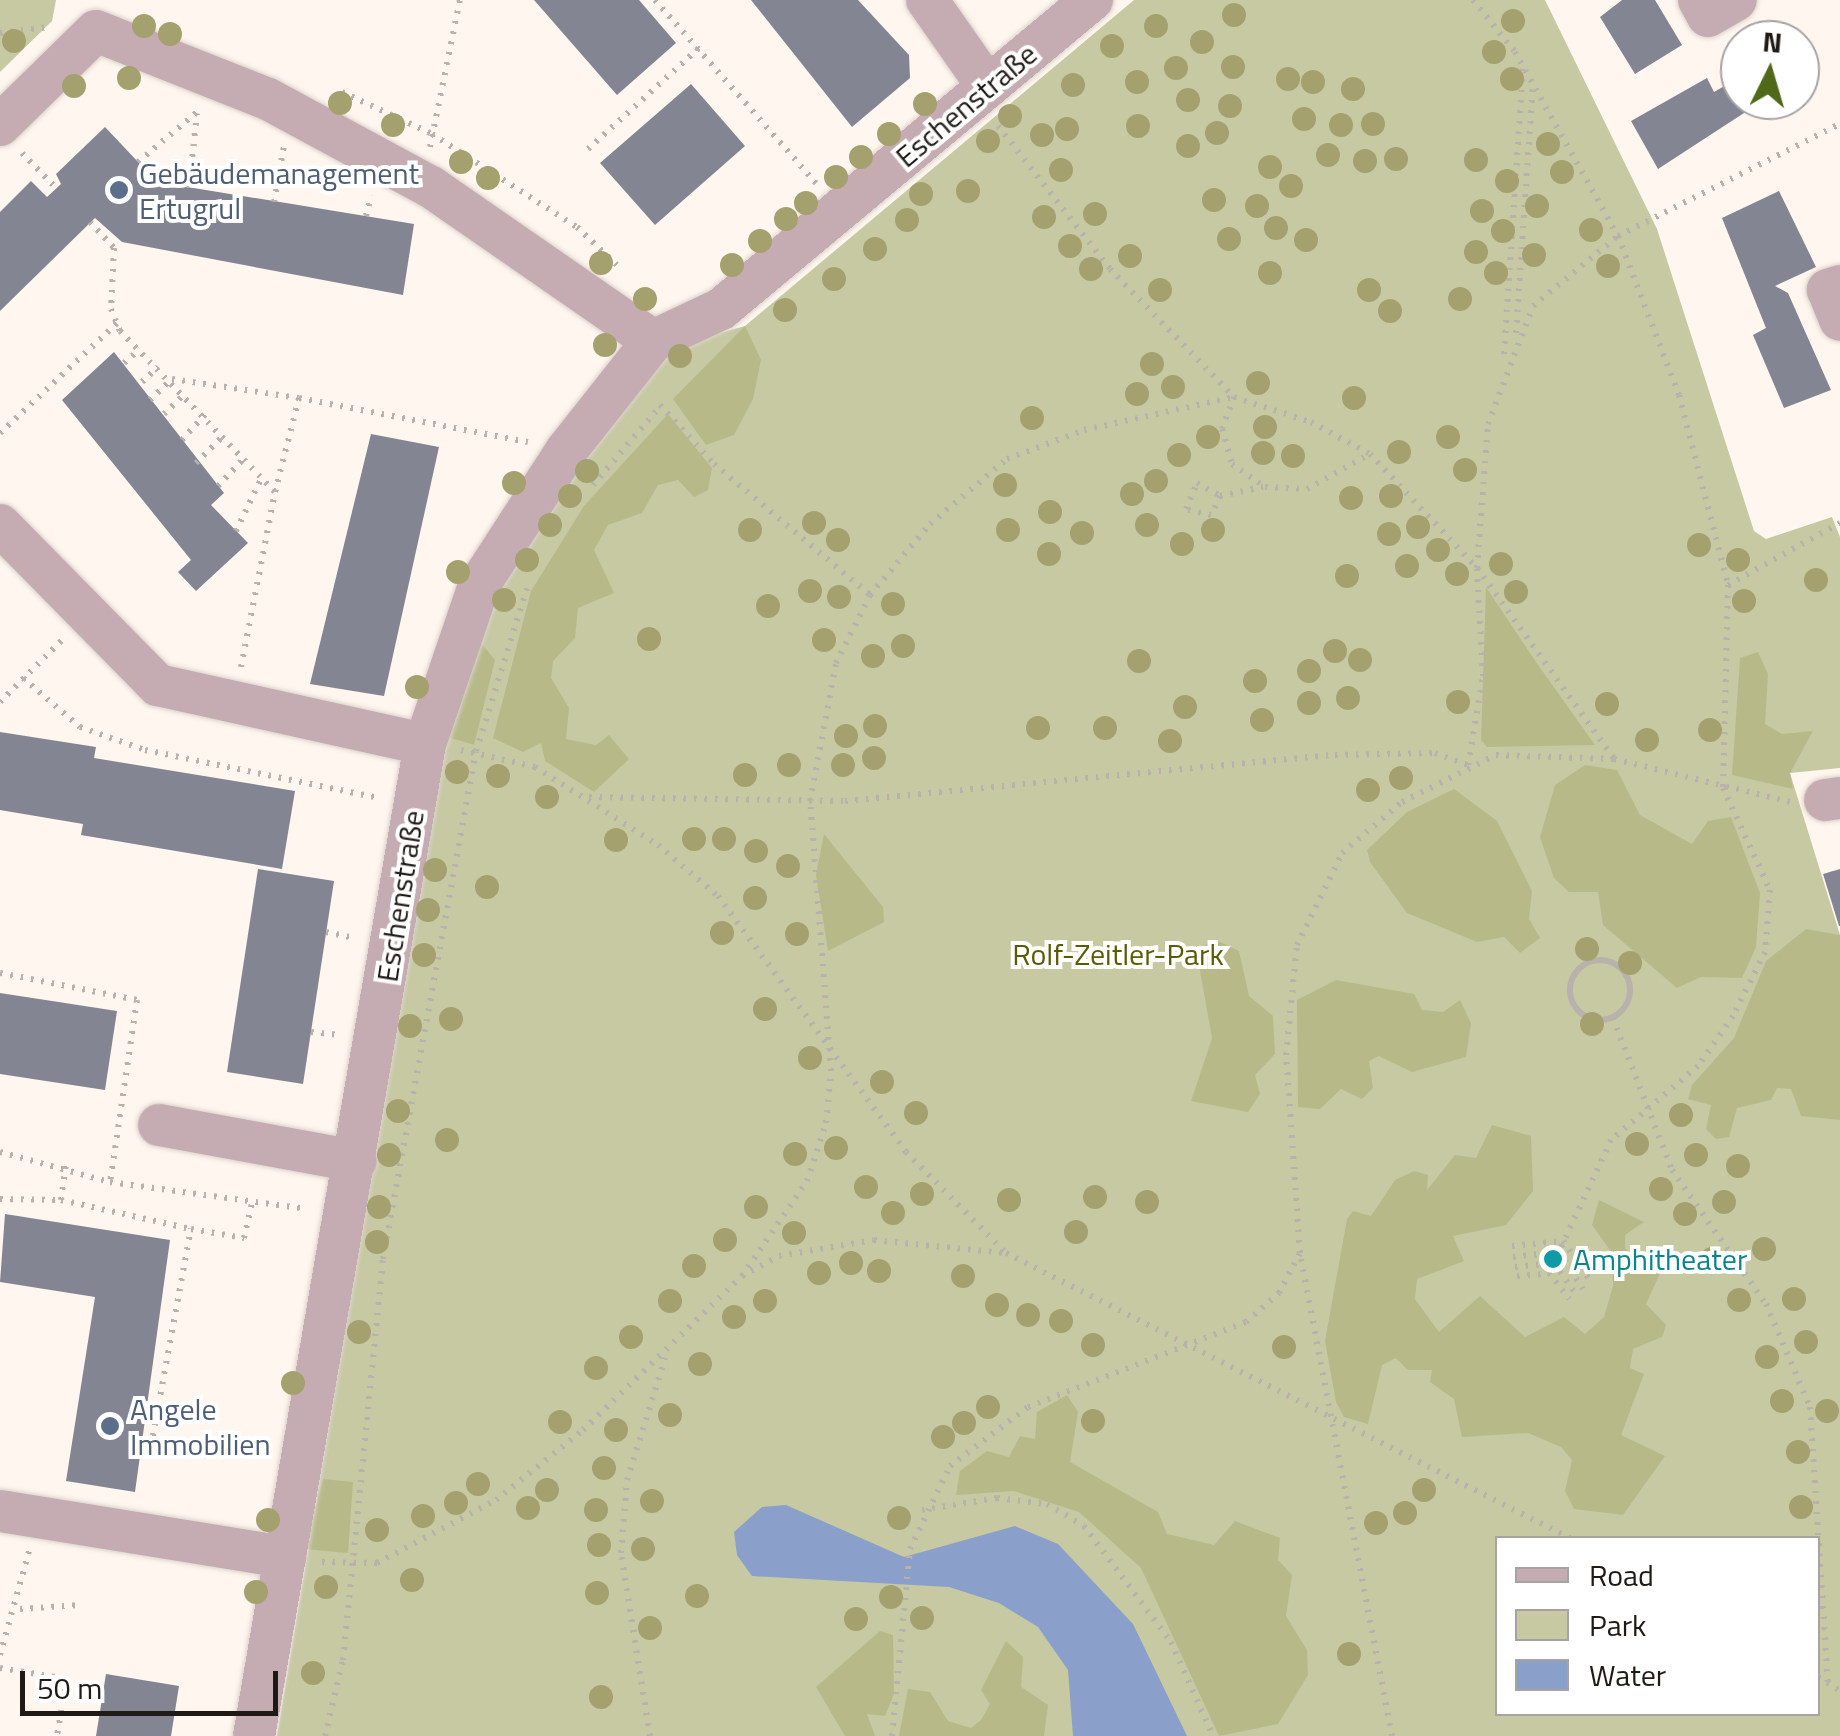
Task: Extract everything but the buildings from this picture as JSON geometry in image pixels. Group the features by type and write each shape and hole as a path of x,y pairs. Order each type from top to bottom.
{"street":[{"path":"927,0 982,92"},
{"name":"Eschenstraße","path":"254,1736 425,744 478,586 566,451 653,342 721,309 1092,0"},
{"path":"1699,0 1708,16 1736,0"},
{"path":"4,132 86,20 268,99 422,182 653,342"},
{"path":"1840,286 1828,290 1840,320"},
{"path":"0,525 85,617 158,685 233,706 425,744"},
{"path":"159,1124 356,1161"},
{"path":"17,1514 285,1558"}],"path":[{"path":"422,182 460,0"},
{"path":"654,0 839,209"},
{"path":"1473,0 1523,66 1618,236 1678,396 1728,585 1723,788 1770,890 1764,952 1698,1066 1650,1105 1598,1158 1549,1273"},
{"path":"0,33 36,23 86,20"},
{"path":"588,149 699,48"},
{"path":"1504,366 1523,66"},
{"path":"1516,338 1533,85"},
{"path":"982,92 1110,269 1234,397 1370,454 1477,568 1614,758"},
{"path":"138,162 197,112 190,188"},
{"path":"1468,765 1483,676 1477,568 1488,424 1516,338 1572,265 1658,212 1840,124"},
{"path":"4,132 56,188"},
{"path":"274,202 284,145"},
{"path":"90,222 114,248 117,323 247,454 275,492"},
{"path":"0,433 117,323"},
{"path":"124,363 140,349"},
{"path":"142,382 158,367"},
{"path":"626,376 714,464 870,595"},
{"path":"172,379 299,398 566,451"},
{"path":"150,400 172,379"},
{"path":"164,414 186,393"},
{"path":"1234,397 1222,429 1232,464 1265,487"},
{"path":"285,1558 352,1567 496,1500 668,1352 742,1276 820,1151 829,1047 810,801 836,663 870,595 930,524 1007,459 1084,430 1234,397"},
{"path":"233,706 275,492 299,398"},
{"path":"580,502 660,406"},
{"path":"182,440 206,413"},
{"path":"196,463 226,432"},
{"path":"218,486 247,454"},
{"path":"1220,496 1212,515 1186,509 1196,484 1220,496 1265,487 1307,488 1370,454"},
{"path":"236,532 262,474"},
{"path":"1728,585 1840,523"},
{"path":"325,1736 352,1567 384,1260 476,751 534,573"},
{"path":"0,702 85,617"},
{"path":"24,678 80,727 145,750 385,800"},
{"path":"476,751 535,767 588,798 718,896 906,1152 1006,1254 1174,1345 1566,1536"},
{"path":"1392,1736 1300,1253 1286,1055 1297,945 1342,854 1402,802 1468,765 1538,751 1614,758 1774,803 1833,799"},
{"path":"588,798 810,801 1335,755 1434,753 1468,765"},
{"path":"326,932 354,938"},
{"path":"1588,962 1618,965 1630,982 1628,1003 1613,1018 1594,1020 1573,1003 1574,975 1588,962"},
{"path":"0,973 137,1000 110,1182"},
{"path":"1613,1018 1650,1105 1672,1170 1766,1304 1810,1407 1818,1536"},
{"path":"311,1032 336,1035"},
{"path":"0,1152 66,1165 110,1182 346,1215"},
{"path":"61,1200 66,1165"},
{"path":"0,1199 61,1200 244,1238 252,1202"},
{"path":"191,1229 151,1446 208,1456"},
{"path":"742,1276 779,1256 874,1240 1006,1254"},
{"path":"1512,1246 1564,1241"},
{"path":"1564,1241 1591,1282"},
{"path":"1513,1257 1558,1252"},
{"path":"1558,1252 1576,1294"},
{"path":"892,1736 910,1549 921,1510 986,1432 1174,1345 1246,1322 1279,1293 1300,1253"},
{"path":"1514,1267 1554,1263"},
{"path":"1554,1263 1576,1294"},
{"path":"1517,1276 1549,1273 1576,1294"},
{"path":"650,1736 620,1553 627,1480 668,1352"},
{"path":"921,1510 998,1498 1047,1504 1084,1526 1171,1642 1213,1736"},
{"path":"0,1654 20,1609 17,1514"},
{"path":"1820,1560 1828,1683"},
{"path":"20,1609 80,1605"},
{"path":"0,1668 67,1680 57,1736"},
{"path":"1820,1678 1840,1691"}],"green space":[{"path":"0,0 56,0 52,21 0,72"},
{"name":"Rolf-Zeitler-Park","path":"1134,0 1545,0 1657,229 1754,531 1766,539 1832,517 1840,537 1840,768 1790,773 1840,935 1840,1736 277,1736 441,757 494,601 549,502 676,345 745,326"},
{"path":"745,326 761,360 753,399 734,435 706,445 673,399"},
{"path":"668,414 712,468 708,490 694,497 678,480 658,485 642,513 608,525 594,550 614,593 578,608 575,638 553,661 551,678 569,708 566,739 596,745 609,735 629,759 594,792 545,761 541,743 523,752 493,738 531,591 584,506"},
{"path":"1486,587 1595,745 1487,747 1481,740"},
{"path":"476,637 495,660 474,745 445,736"},
{"path":"1758,652 1768,674 1765,724 1782,734 1813,731 1790,773 1793,789 1732,775 1740,658"},
{"path":"1585,765 1617,770 1640,815 1692,844 1708,821 1731,817 1760,893 1756,947 1742,978 1701,977 1677,988 1603,925 1598,892 1569,892 1554,878 1540,837 1555,785"},
{"path":"1454,789 1497,821 1532,891 1529,919 1540,938 1520,953 1504,937 1477,942 1407,913 1370,862 1367,850 1407,812"},
{"path":"824,834 883,907 884,922 828,951 816,875"},
{"path":"1806,929 1840,935 1840,1120 1801,1116 1791,1089 1777,1088 1771,1100 1737,1108 1729,1137 1716,1139 1706,1129 1711,1105 1688,1099 1692,1085 1734,1038 1766,961"},
{"path":"1216,940 1239,951 1249,996 1273,1016 1275,1054 1255,1075 1260,1094 1248,1112 1191,1101 1212,1038 1199,965 1203,946"},
{"path":"1336,980 1414,994 1422,1010 1443,1012 1460,1000 1471,1023 1466,1057 1412,1072 1379,1056 1369,1061 1373,1088 1362,1099 1341,1089 1320,1109 1298,1107 1297,1000"},
{"path":"1492,1125 1531,1136 1533,1191 1506,1225 1453,1236 1464,1261 1417,1279 1415,1299 1439,1332 1480,1296 1525,1337 1564,1317 1585,1334 1604,1317 1613,1286 1612,1253 1592,1225 1599,1200 1644,1222 1625,1235 1625,1249 1662,1269 1646,1304 1666,1325 1662,1337 1633,1349 1630,1368 1644,1374 1621,1435 1665,1456 1623,1515 1574,1509 1565,1491 1572,1460 1561,1447 1528,1433 1462,1437 1454,1399 1430,1382 1432,1370 1408,1370 1396,1358 1382,1365 1368,1424 1344,1417 1336,1402 1325,1341 1347,1219 1353,1211 1371,1216 1395,1180 1414,1171 1428,1175 1427,1190 1455,1155 1476,1158"},
{"path":"1067,1395 1078,1412 1070,1462 1158,1512 1167,1534 1214,1545 1235,1521 1280,1538 1278,1560 1292,1575 1286,1616 1307,1650 1308,1675 1278,1724 1219,1736 1141,1568 1079,1512 1014,1491 956,1495 960,1471 987,1451 1009,1457 1020,1436 1035,1439 1037,1412"},
{"path":"323,1479 353,1482 348,1553 304,1549"},
{"path":"880,1631 893,1635 894,1694 885,1716 867,1714 875,1736 845,1736 816,1687"},
{"path":"1006,1641 1023,1657 1021,1687 1048,1705 1044,1736 899,1736 908,1689 930,1692 948,1721 971,1728 981,1720 990,1704 981,1690"}],"water":[{"path":"786,1505 904,1557 1015,1526 1058,1544 1133,1624 1187,1736 1073,1736 1068,1670 1038,1627 999,1603 949,1587 752,1576 737,1555 734,1532 762,1507"}],"place":[{"name":"Gebäudemanagement Ertugrul","path":"119,190"},
{"name":"Amphitheater","path":"1553,1259"},
{"name":"Angele Immobilien","path":"110,1426"}]}
